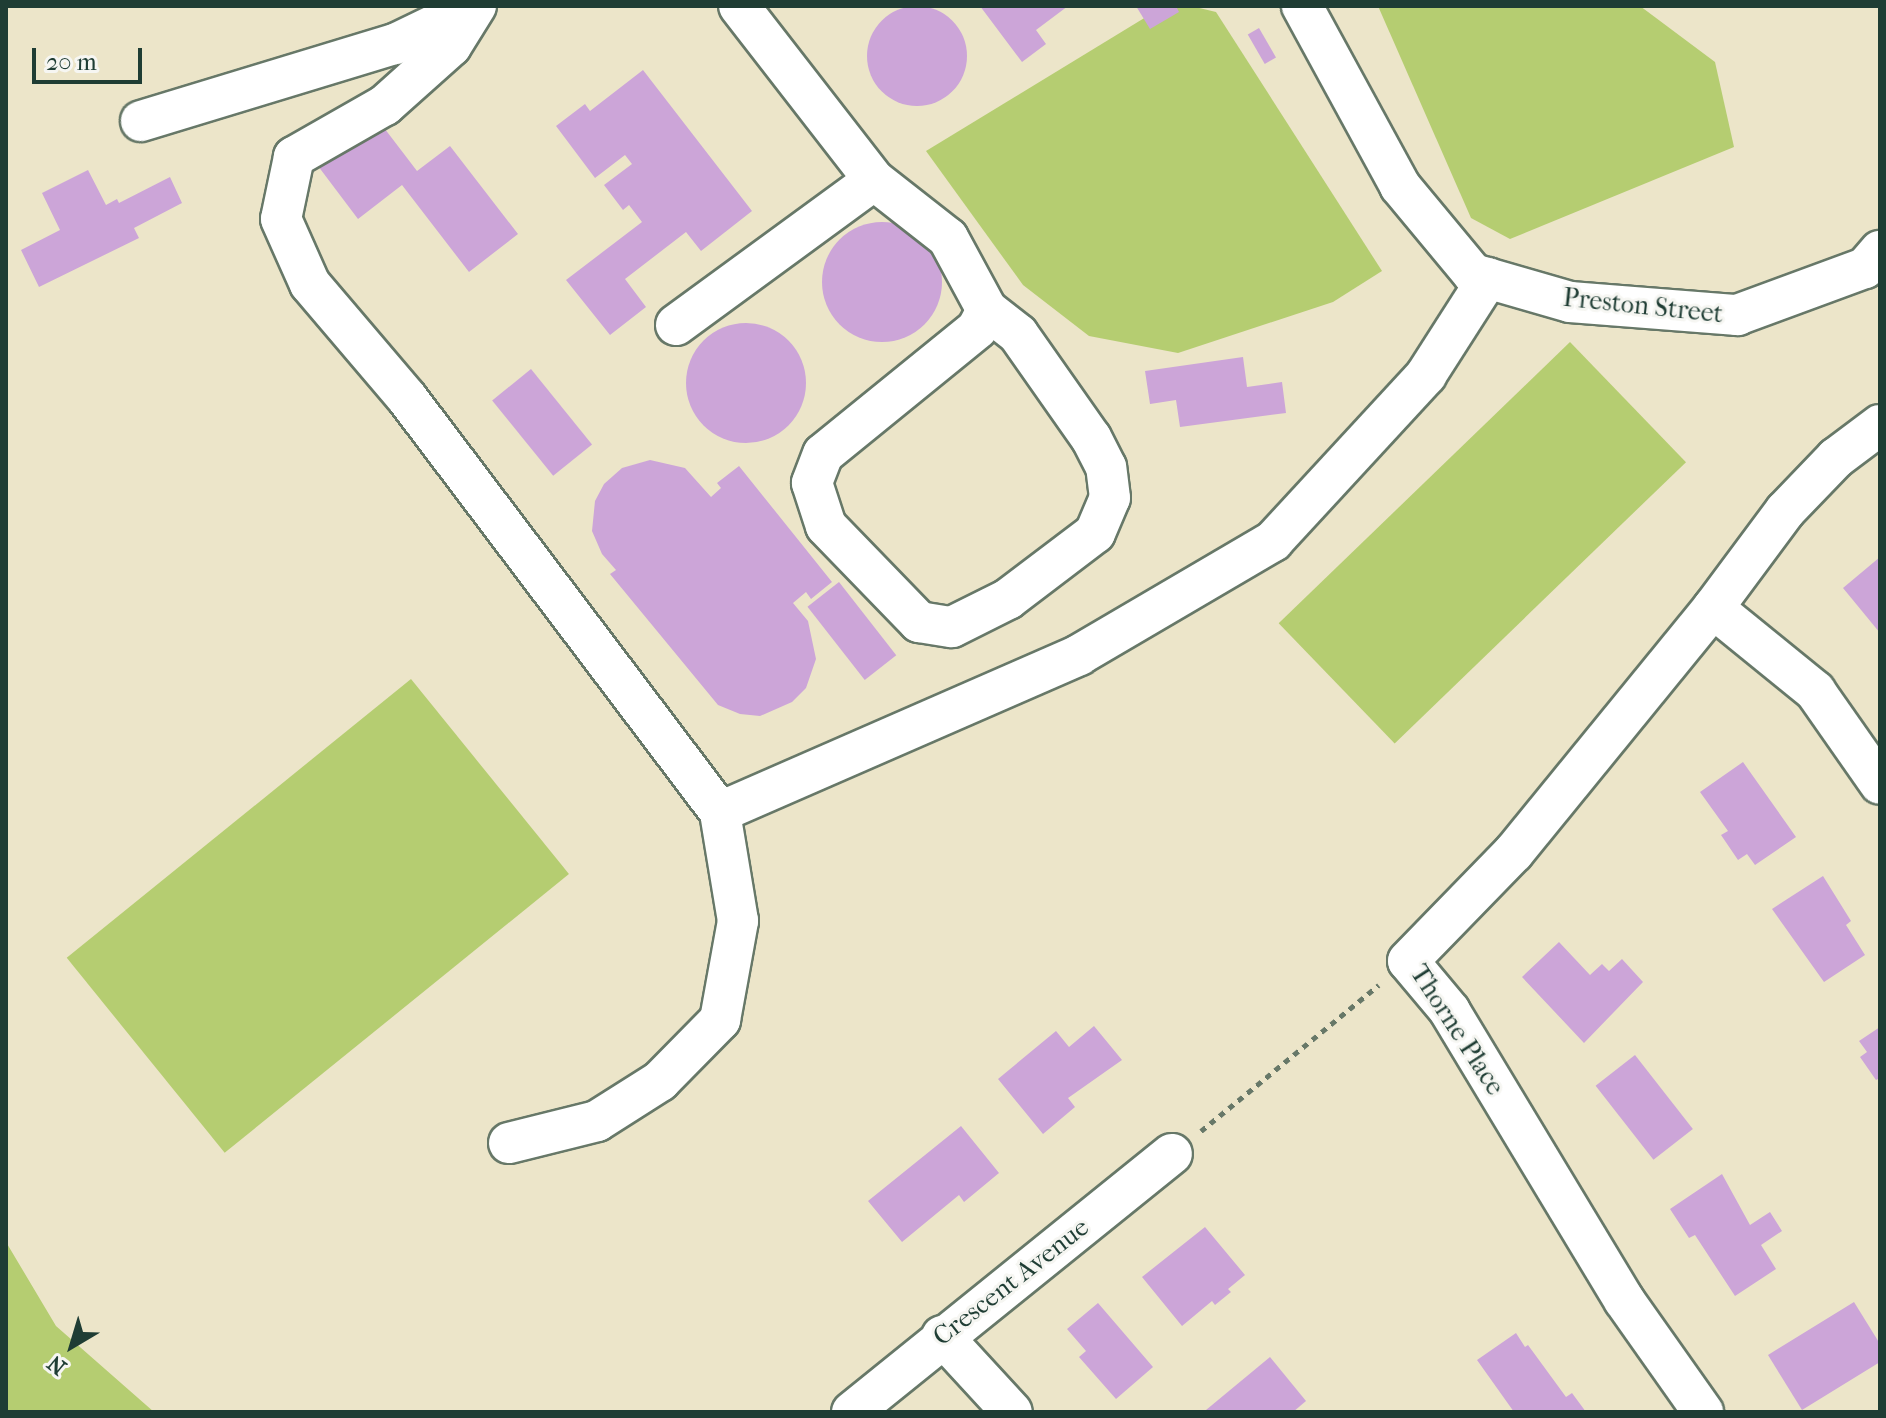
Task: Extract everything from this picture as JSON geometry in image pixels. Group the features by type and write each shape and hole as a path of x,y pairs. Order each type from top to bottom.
{"street":[{"path":"141,121 395,44 475,6"},
{"path":"475,6 451,46 385,105 294,157 281,219 310,284 407,398 720,812 738,921 720,1020 660,1081 597,1121 509,1143"},
{"path":"739,6 874,180 948,238 987,310 1018,334 1091,438 1106,467 1110,498 1095,533 1008,599 952,627 919,622 826,526 812,483 823,454 977,329 987,310"},
{"name":"Preston Street","path":"1302,6 1400,186 1473,274 1570,302 1737,315 1865,268 1880,251"},
{"path":"676,325 874,180"},
{"path":"720,812 1079,655 1273,541 1426,375 1488,278"},
{"name":"Thorne Place","path":"1703,1412 1624,1300 1450,1011 1408,961 1514,852 1713,608 1785,511 1836,458 1880,425"},
{"path":"1713,608 1815,691 1880,784"},
{"name":"Crescent Avenue","path":"852,1412 942,1336 1172,1154"},
{"path":"942,1336 1012,1412"}],"path":[{"path":"1172,1154 1408,961"}],"green space":[{"path":"1164,6 1191,6 1216,12 1382,271 1333,302 1178,353 1089,336 1023,285 926,151"},
{"path":"1378,6 1640,6 1715,62 1734,147 1510,239 1471,218"},
{"path":"1570,342 1686,462 1395,743 1279,623"},
{"path":"411,679 569,874 225,1153 67,958"},
{"path":"6,1242 56,1326 154,1412 6,1412"}],"building":[{"path":"917,6 936,10 952,21 963,37 967,56 963,75 952,91 936,102 917,106 898,102 882,91 871,75 867,56 871,37 882,21 898,10"},
{"path":"980,6 1068,6 1036,30 1046,44 1022,62"},
{"path":"1136,6 1176,6 1179,12 1150,29"},
{"path":"1259,28 1276,57 1265,64 1248,34"},
{"path":"643,70 752,211 701,251 686,232 625,279 646,307 610,335 566,280 642,222 629,205 623,210 604,185 632,164 625,155 595,178 556,126 585,104 590,111"},
{"path":"375,116 417,171 450,146 518,234 469,272 402,185 358,219 315,162"},
{"path":"88,170 106,205 117,199 119,203 170,177 182,203 134,228 139,238 39,287 21,250 60,230 42,193"},
{"path":"882,222 905,226 925,239 938,259 942,282 938,305 925,325 905,338 882,342 859,338 839,325 826,305 822,282 826,259 839,239 859,226"},
{"path":"746,323 769,327 789,340 802,360 806,383 802,406 789,426 769,439 746,443 723,439 703,426 690,406 686,383 690,360 703,340 723,327"},
{"path":"1243,357 1247,387 1282,382 1286,413 1180,427 1176,400 1150,404 1145,371"},
{"path":"531,369 592,444 553,476 492,400"},
{"path":"650,460 685,468 711,497 721,488 717,483 739,466 832,582 811,599 806,592 793,603 808,621 816,659 806,688 792,702 760,716 740,714 718,705 610,574 616,570 602,554 592,531 595,501 604,484 622,468"},
{"path":"1880,557 1880,633 1843,588"},
{"path":"839,582 896,655 865,680 807,607"},
{"path":"1743,762 1796,837 1755,865 1747,854 1738,860 1721,835 1728,831 1700,792"},
{"path":"1823,876 1851,921 1846,925 1865,955 1824,982 1772,909"},
{"path":"1559,942 1590,975 1602,964 1609,971 1622,959 1643,982 1584,1043 1522,977"},
{"path":"1094,1026 1122,1060 1068,1098 1075,1107 1043,1134 998,1079 1056,1031 1069,1047"},
{"path":"1880,1027 1880,1078 1876,1080 1860,1057 1867,1052 1859,1041"},
{"path":"1635,1055 1693,1129 1653,1160 1596,1086"},
{"path":"961,1126 999,1173 964,1202 959,1195 902,1242 868,1201"},
{"path":"1722,1174 1750,1225 1770,1212 1782,1231 1761,1245 1776,1269 1735,1296 1695,1235 1689,1238 1670,1209"},
{"path":"1205,1227 1245,1275 1215,1305 1212,1301 1182,1326 1142,1277"},
{"path":"1854,1302 1880,1344 1880,1362 1802,1410 1768,1355"},
{"path":"1098,1303 1153,1367 1116,1399 1079,1357 1086,1351 1067,1329"},
{"path":"1516,1333 1566,1397 1572,1393 1586,1412 1514,1412 1477,1360"},
{"path":"1270,1357 1306,1401 1293,1412 1206,1410"}]}
